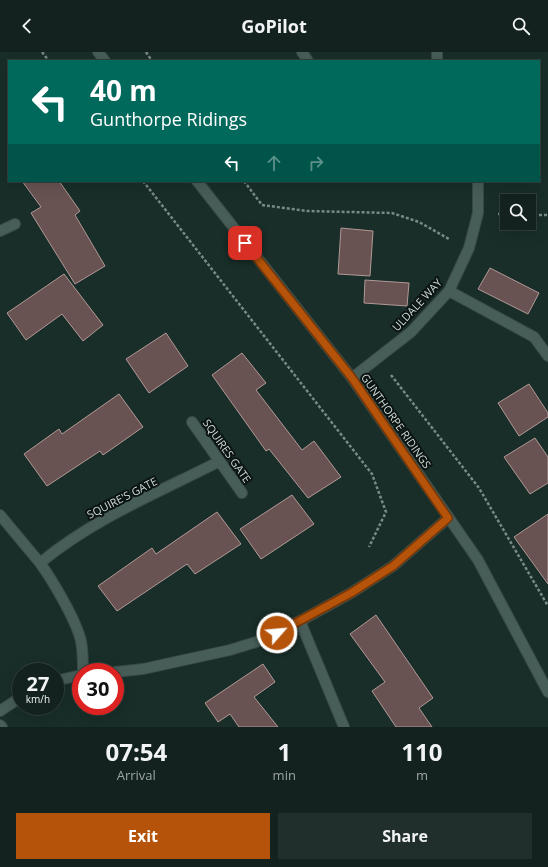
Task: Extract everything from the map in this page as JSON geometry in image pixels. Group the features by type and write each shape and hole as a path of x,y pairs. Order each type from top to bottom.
{"street":[{"path":"98,52 104,60"},
{"name":"GUNTHORPE RIDINGS","path":"198,182 352,378 478,560 548,692"},
{"name":"ULDALE WAY","path":"352,378 379,359 411,332 449,291 469,248 478,213 478,182"},
{"path":"0,231 15,224"},
{"path":"449,291 534,337 548,356"},
{"name":"SQUIRES GATE","path":"192,422 242,493"},
{"name":"SQUIRE'S GATE","path":"40,563 62,545 94,525 220,461"},
{"path":"0,515 40,563 52,580 77,627 81,640 82,663"},
{"path":"124,671 143,669 230,650 256,642 300,621 351,593 393,566 448,518"},
{"path":"300,621 344,727"},
{"path":"0,711 12,703"}],"path":[{"path":"42,52 48,60"},
{"path":"144,182 372,474 386,512 369,547"},
{"path":"245,182 262,205 307,211 392,213 419,222 449,239"},
{"path":"536,215 548,215"},
{"path":"379,359 479,488 548,606"}],"building":[{"path":"23,182 60,182 80,211 75,215 105,266 75,284 31,213 41,207"},
{"path":"341,228 373,231 370,276 338,274"},
{"path":"490,268 539,293 528,314 478,289"},
{"path":"64,274 103,325 83,341 62,314 26,340 7,313"},
{"path":"365,280 409,283 407,306 364,303"},
{"path":"166,333 188,366 149,393 126,359"},
{"path":"242,353 266,383 256,390 302,450 314,441 341,477 308,498 269,449 266,451 212,375"},
{"path":"529,384 548,413 548,417 519,436 498,403"},
{"path":"119,394 143,427 103,455 100,451 47,486 24,454 59,429 62,434"},
{"path":"535,438 548,457 548,483 530,494 504,457"},
{"path":"292,495 314,524 261,559 240,529"},
{"path":"217,512 241,544 195,574 187,564 117,611 98,586 152,548 156,554"},
{"path":"548,514 548,584 514,537"},
{"path":"376,615 433,698 419,708 432,727 396,727 372,691 385,682 350,634"},
{"path":"263,664 275,682 254,697 278,727 239,727 230,714 218,722 205,703"}],"route":[{"path":"245,243 352,378 448,518 393,566 351,593 277,633"}]}
